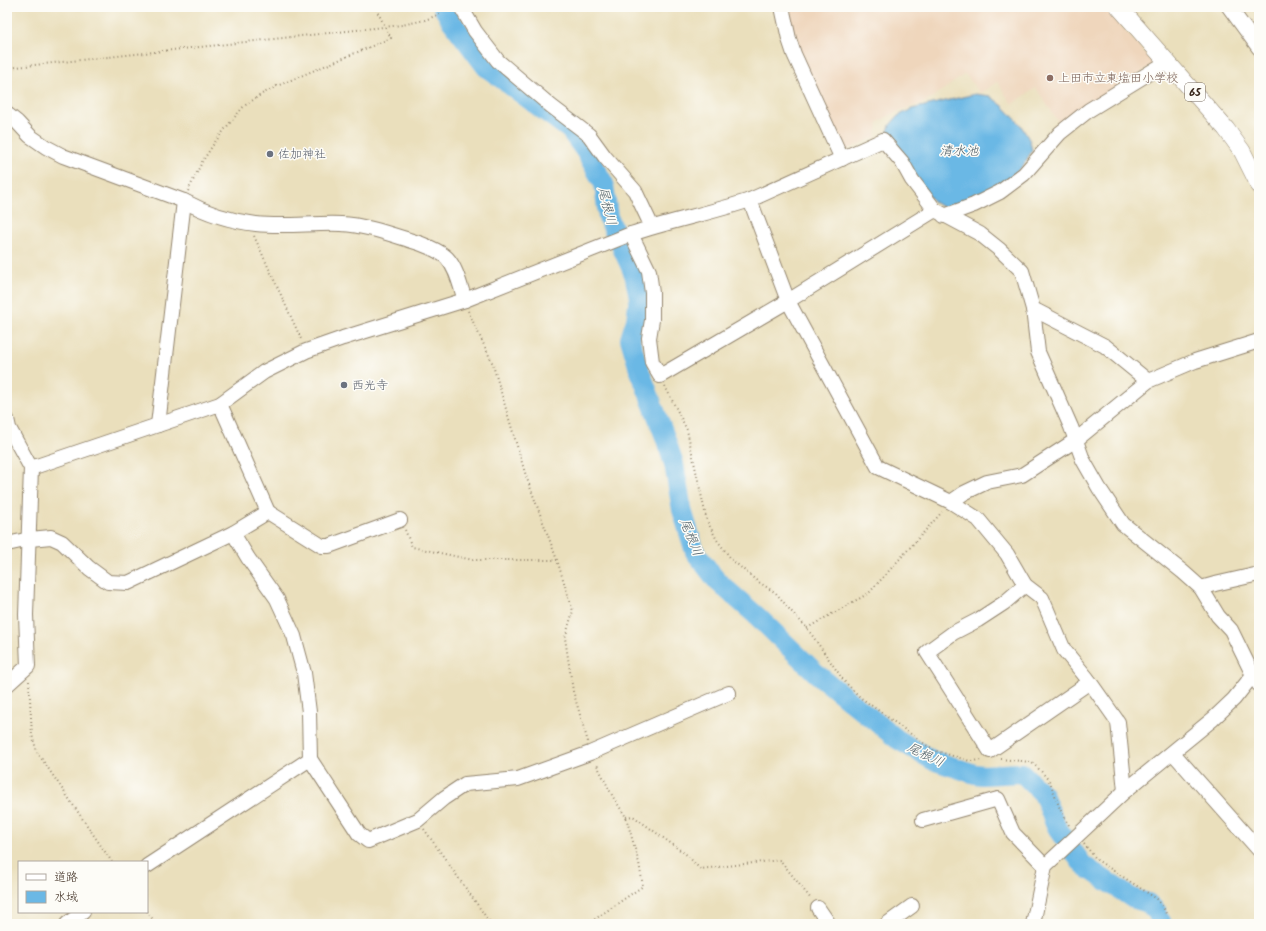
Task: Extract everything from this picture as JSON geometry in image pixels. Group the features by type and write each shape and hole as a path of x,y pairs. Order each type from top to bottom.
{"main road":[{"name":"65","path":"1121,8 1226,129 1245,156 1259,185"}],"street":[{"path":"461,7 475,31 498,61 589,135 605,157 635,191 652,227"},
{"path":"782,7 794,54 842,159"},
{"path":"1229,7 1259,48"},
{"path":"623,237 649,271 652,293 652,320 649,338 652,362 660,376 940,213 974,205 1000,192 1024,174 1060,133 1089,110 1167,62"},
{"path":"7,114 30,136 63,156 184,201 202,211 235,221 258,224 342,224 378,230 418,242 447,258 454,268 465,300"},
{"path":"31,468 220,404 264,372 306,351 465,300 623,237 652,227 727,208 750,200 883,140 902,162 912,180 940,213 980,234 1000,250 1022,271 1033,309 1038,352 1071,427 1086,466 1123,524 1201,588 1218,616 1231,630 1256,680 1213,720 1125,791 1045,866 1033,924"},
{"path":"750,200 788,301 878,467 951,502 978,519 1007,554 1025,585 1042,598 1064,650 1090,682 1118,722 1125,791"},
{"path":"158,425 184,201"},
{"path":"1033,309 1105,346 1148,381"},
{"path":"951,502 964,493 987,482 1022,475 1076,440 1148,381 1195,361 1259,341"},
{"path":"220,404 268,512 322,546 330,546 400,520"},
{"path":"7,419 10,428 31,468 30,539 26,615 28,666 7,685"},
{"path":"7,544 30,539 51,537 62,542 89,568 108,582 128,583 233,533 268,512"},
{"path":"233,533 248,558 278,599 294,636 304,673 309,712 310,759 359,834 368,841 418,820 444,798 465,784 518,779 590,753 729,693"},
{"path":"1201,588 1259,574"},
{"path":"1025,585 1004,603 978,620 953,633 927,652 990,751 1090,682"},
{"path":"1173,753 1259,850"},
{"path":"148,865 310,759"},
{"path":"923,820 998,799 1013,833 1045,866"},
{"path":"887,924 912,906"},
{"path":"818,908 829,924"},
{"path":"67,924 82,913"}],"path":[{"path":"184,201 208,152 244,106 277,86 391,38 376,7"},
{"path":"7,68 386,27 426,20 440,14"},
{"path":"248,223 306,351"},
{"path":"465,300 492,362 526,476 557,560 573,611 565,638 573,691 590,753 612,797 626,817 639,863 643,886 588,924"},
{"path":"660,376 687,430 707,520 718,540 732,560 757,581 776,593 807,628 844,681 861,698 933,750 970,761 984,760"},
{"path":"807,628 869,593 951,502"},
{"path":"400,520 412,547 473,560 557,560"},
{"path":"28,666 32,735 37,752 111,861"},
{"path":"999,759 1031,762 1041,771 1050,782 1060,809 1076,837 1097,860 1156,899 1164,909 1167,916"},
{"path":"626,817 633,816 687,855 700,869 780,860 818,908"},
{"path":"418,820 491,924"},
{"path":"148,912 156,924"}],"shaded area":[{"name":"上田市立東塩田小学校","path":"785,7 1105,7 1154,64 1061,126 1036,88 1012,104 997,82 980,93 965,74 926,102 896,112 878,122 876,137 842,152 797,53"}],"water":[{"name":"清水池","path":"975,94 990,96 1003,106 1020,124 1030,141 1032,151 1020,169 995,187 961,204 943,207 933,201 887,135 890,125 898,116 912,109"}],"waterway":[{"name":"尾根川","path":"443,7 452,22 486,67 570,130 586,152 604,184 608,217 634,274 639,297 636,320 630,339 638,366 674,464 682,510 695,552 717,581 758,617 817,674 897,739 932,760 975,774 1022,773 1043,794 1058,830 1083,865 1132,898 1148,903 1157,912 1162,924"}],"place":[{"name":"上田市立東塩田小学校","path":"1050,78"},
{"name":"佐加神社","path":"270,154"},
{"name":"西光寺","path":"344,385"}]}
